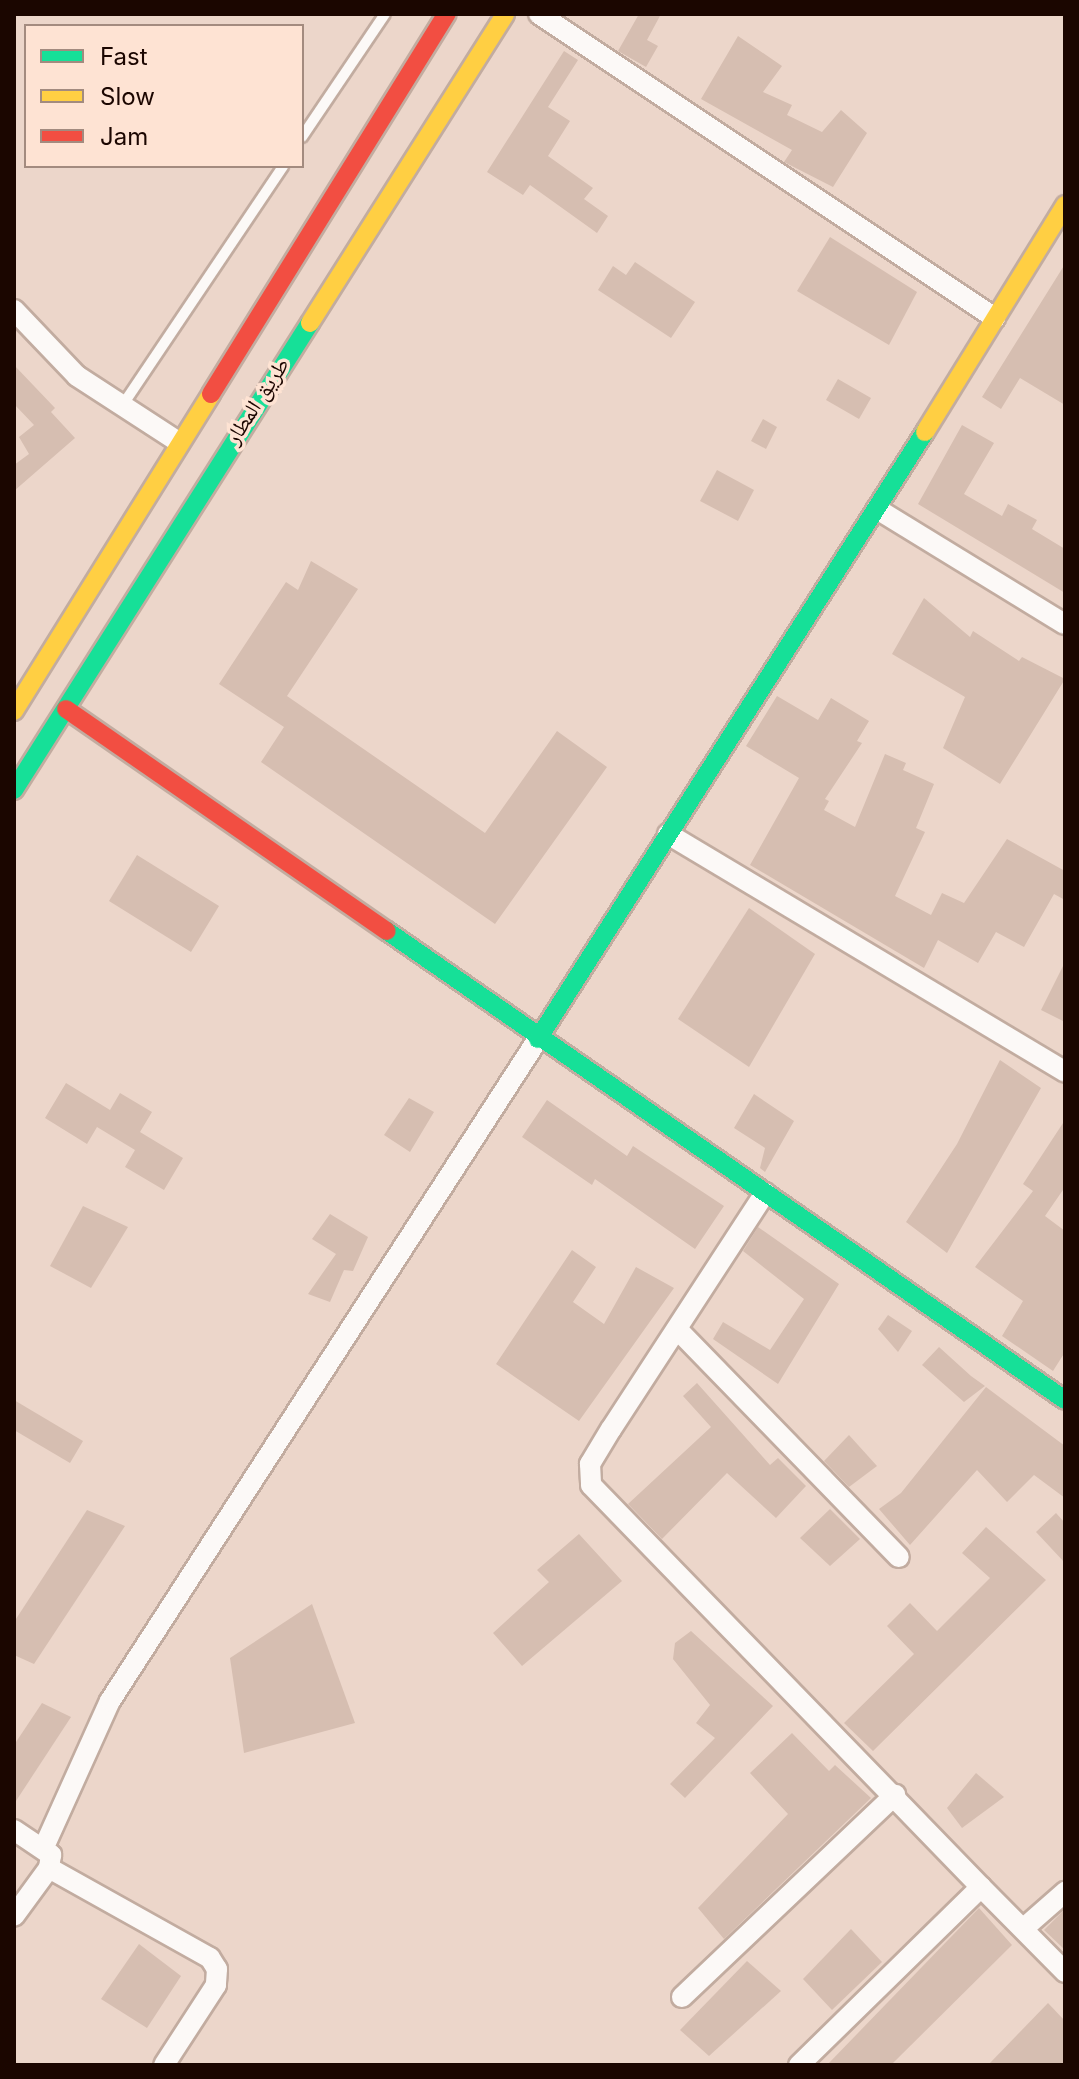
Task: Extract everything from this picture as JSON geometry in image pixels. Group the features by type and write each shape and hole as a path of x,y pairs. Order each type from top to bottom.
{"main road":[{"name":"طريق المطار","path":"14,711 177,441 447,14"},
{"name":"طريق المطار","path":"14,790 505,14"},
{"path":"538,1039 877,509 1065,205"},
{"path":"66,709 538,1039 1065,1400"}],"street":[{"path":"539,14 995,318"},
{"path":"14,310 77,376 177,441"},
{"path":"877,509 1065,624"},
{"path":"668,834 1065,1072"},
{"path":"44,1847 110,1701 538,1039"},
{"path":"765,1193 590,1464 591,1485 1065,1972"},
{"path":"677,1329 899,1557"},
{"path":"682,1997 895,1795"},
{"path":"14,1830 44,1847 51,1855 49,1868 14,1916"},
{"path":"49,1868 210,1958 217,1969 216,1985 164,2065"},
{"path":"799,2065 981,1887"},
{"path":"1024,1928 1065,1892"}],"lane":[{"path":"304,134 385,14"},
{"path":"122,406 282,168"}],"building":[{"path":"639,14 661,14 647,40 658,46 646,67 618,51"},
{"path":"738,36 782,66 763,92 792,105 787,115 822,132 841,110 867,133 833,187 784,162 792,150 701,99"},
{"path":"564,51 578,60 548,107 570,121 548,156 593,188 584,199 608,216 597,233 530,185 523,195 487,172"},
{"path":"830,237 917,292 889,345 797,291"},
{"path":"635,262 695,302 671,338 598,290 613,266 626,275"},
{"path":"1065,264 1065,405 1020,378 1001,409 982,397"},
{"path":"14,365 55,408 51,412 75,438 14,491 14,465 29,454 19,437 34,425 14,404"},
{"path":"838,379 871,398 859,419 826,400"},
{"path":"763,419 777,427 766,449 751,441"},
{"path":"962,425 994,443 964,494 1002,516 1008,504 1037,520 1032,529 1065,549 1065,593 918,504"},
{"path":"717,470 754,490 738,521 700,501"},
{"path":"311,561 358,589 287,696 485,833 557,731 607,767 495,924 261,762 284,727 219,684 286,582 298,590"},
{"path":"924,598 970,637 973,631 1019,661 1022,657 1065,679 1000,784 943,748 965,697 892,654"},
{"path":"777,696 818,720 831,698 869,721 857,741 862,743 825,799 829,801 824,810 855,827 885,754 906,763 903,770 934,784 916,828 925,832 895,896 931,915 942,893 964,903 1007,839 1065,871 1065,900 1054,894 1024,947 996,932 978,963 938,940 924,968 750,865 799,778 746,746"},
{"path":"137,855 219,906 191,952 109,901"},
{"path":"749,908 815,954 749,1067 678,1019"},
{"path":"1065,962 1065,1022 1041,1010"},
{"path":"1000,1060 1041,1088 947,1253 906,1222 957,1144"},
{"path":"66,1083 110,1110 120,1093 152,1112 140,1132 183,1158 164,1190 125,1167 135,1150 97,1127 87,1144 45,1118"},
{"path":"754,1094 794,1121 765,1172 760,1168 765,1148 734,1128"},
{"path":"409,1098 434,1112 410,1152 384,1135"},
{"path":"547,1100 627,1156 633,1146 724,1206 695,1249 595,1179 592,1185 522,1137"},
{"path":"1065,1120 1065,1187 1045,1216 1065,1231 1065,1352 1053,1371 1002,1336 1023,1301 975,1267 1033,1191 1023,1184"},
{"path":"83,1206 128,1227 91,1288 50,1266"},
{"path":"330,1214 368,1237 353,1271 344,1270 330,1302 308,1294 336,1254 312,1239"},
{"path":"758,1227 839,1284 778,1384 713,1339 723,1322 770,1350 804,1299 743,1251"},
{"path":"572,1250 596,1267 573,1302 604,1324 636,1267 674,1288 579,1421 496,1364"},
{"path":"888,1315 912,1331 898,1352 878,1329"},
{"path":"939,1347 985,1386 964,1402 922,1365"},
{"path":"697,1383 770,1465 778,1458 806,1486 776,1518 727,1473 662,1539 628,1504 711,1427 683,1396"},
{"path":"986,1387 1065,1446 1065,1498 1034,1475 1007,1502 977,1470 910,1545 879,1509 901,1493"},
{"path":"14,1400 83,1441 70,1463 14,1430"},
{"path":"849,1435 877,1466 849,1487 824,1461"},
{"path":"830,1509 860,1539 830,1566 800,1538"},
{"path":"87,1510 125,1526 34,1664 14,1655 14,1622"},
{"path":"1056,1513 1065,1523 1065,1563 1036,1532"},
{"path":"986,1527 1046,1580 873,1751 844,1723 914,1654 887,1626 910,1603 937,1631 990,1578 962,1553"},
{"path":"579,1534 622,1581 522,1666 493,1633 549,1582 537,1570"},
{"path":"312,1604 355,1723 244,1753 230,1658"},
{"path":"691,1631 773,1706 685,1798 670,1784 715,1738 696,1723 710,1705 673,1659 675,1643"},
{"path":"42,1703 71,1717 14,1804 14,1745"},
{"path":"792,1733 829,1771 835,1765 871,1798 724,1939 698,1908 788,1814 750,1773"},
{"path":"976,1773 1004,1797 962,1828 947,1808"},
{"path":"979,1908 1012,1945 891,2065 827,2065"},
{"path":"1065,1909 1065,1950 1044,1930"},
{"path":"851,1929 882,1962 832,2010 803,1979"},
{"path":"139,1944 181,1976 147,2028 101,1999"},
{"path":"747,1961 781,1991 709,2056 680,2030"},
{"path":"1048,2003 1065,2021 1065,2065 988,2065"}],"traffic: fast":[{"path":"14,790 310,323"},
{"path":"538,1039 925,432"},
{"path":"387,931 1065,1400"}],"traffic: slow":[{"path":"310,323 505,14"},
{"path":"925,432 1065,205"},
{"path":"14,711 211,394"}],"traffic: jam":[{"path":"211,394 447,14"},
{"path":"66,709 387,931"}]}
